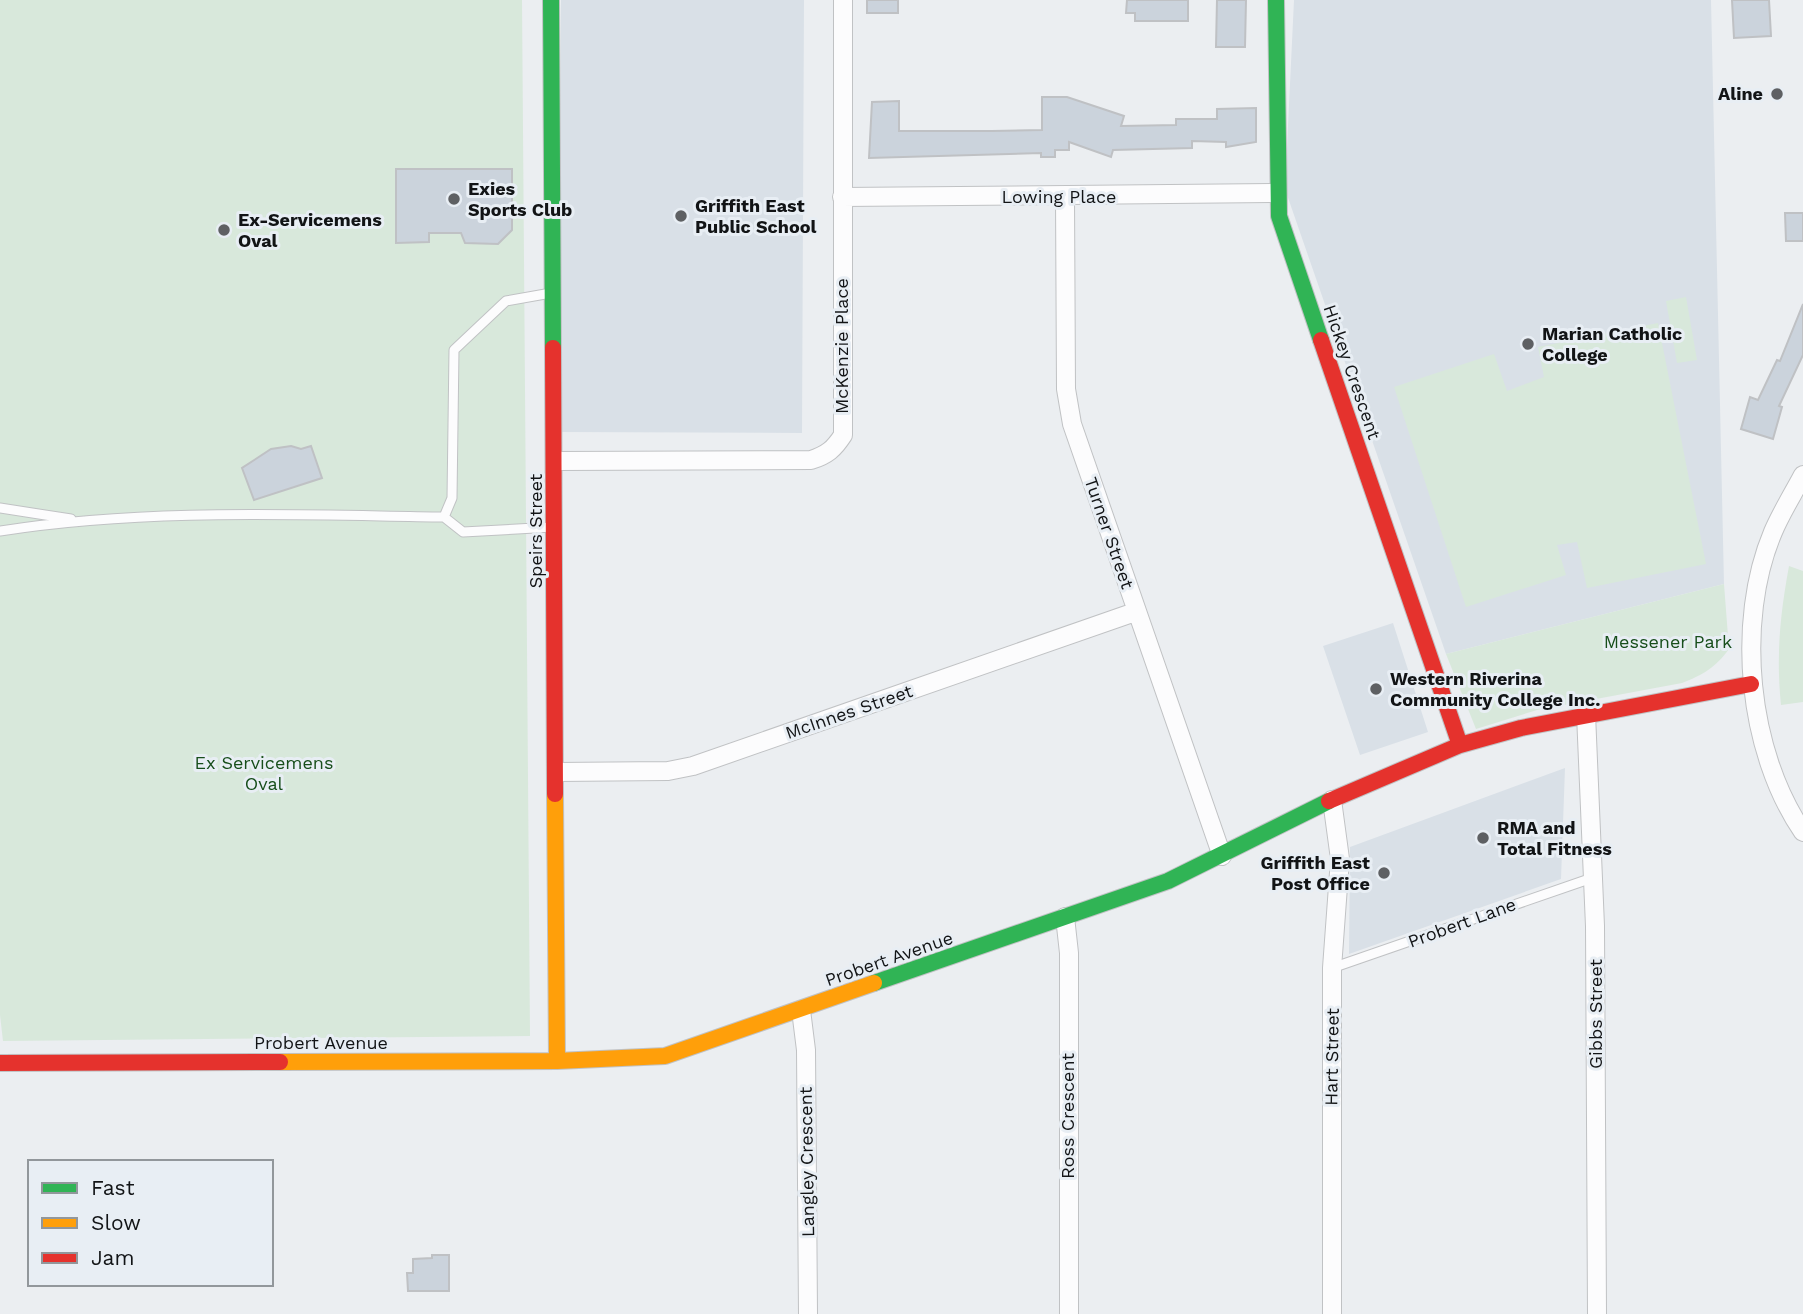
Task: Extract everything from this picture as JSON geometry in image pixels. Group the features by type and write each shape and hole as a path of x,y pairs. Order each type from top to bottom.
{"street":[{"name":"Speirs Street","path":"551,0 557,1061"},
{"name":"McKenzie Place","path":"555,461 811,460 826,455 843,435 843,0"},
{"name":"Hickey Crescent","path":"1276,0 1279,216 1460,745"},
{"name":"Lowing Place","path":"842,197 1277,193"},
{"name":"Turner Street","path":"1065,197 1066,390 1072,424 1135,612 1222,856"},
{"path":"1803,475 1772,533 1758,588 1751,684 1755,715 1777,782 1803,832"},
{"name":"McInnes Street","path":"556,772 668,772 693,766 1135,612"},
{"name":"Probert Avenue","path":"0,1063 557,1061 665,1056 1168,881 1332,800 1460,745 1586,714 1751,684"},
{"name":"Gibbs Street","path":"1586,714 1592,878 1597,1314"},
{"name":"Hart Street","path":"1332,800 1340,859 1332,968 1332,1314"},
{"name":"Ross Crescent","path":"1065,917 1069,953 1069,1314"},
{"name":"Langley Crescent","path":"801,1010 806,1050 808,1314"}],"lane":[{"path":"444,517 452,498 454,350 506,301 553,293"},
{"path":"0,508 83,522"},
{"path":"0,531 213,513 444,517 463,533 555,527"},
{"name":"Probert Lane","path":"1332,968 1592,878"}],"shaded area":[{"name":"Griffith East Public School","path":"561,0 804,0 802,433 559,432"},
{"name":"Marian Catholic College","path":"1294,0 1711,0 1724,584 1446,654 1285,189"},
{"name":"Western Riverina Community College Inc.","path":"1393,623 1428,732 1360,755 1323,646"},
{"path":"1565,768 1561,879 1349,954 1350,847"}],"green space":[{"name":"Ex Servicemens Oval","path":"0,0 522,0 530,1036 3,1041 0,1015"},
{"path":"1686,297 1697,360 1677,363 1666,301"},
{"path":"1658,323 1706,564 1587,588 1577,542 1557,545 1566,575 1466,607 1394,387 1494,354 1507,391 1544,377 1538,347"},
{"path":"1789,566 1803,571 1803,702 1781,705 1780,636"},
{"name":"Messener Park","path":"1724,584 1729,649 1714,666 1703,673 1682,683 1537,710 1476,729 1446,654"}],"building":[{"path":"867,0 898,0 898,13 867,13"},
{"path":"1127,0 1188,0 1188,21 1135,21 1135,13 1126,13"},
{"path":"1217,0 1246,0 1245,47 1216,47"},
{"path":"1732,0 1769,0 1771,36 1734,38"},
{"path":"1042,97 1067,97 1124,116 1121,126 1176,125 1176,119 1217,119 1217,109 1256,108 1256,142 1226,147 1226,142 1192,141 1192,148 1113,150 1111,157 1069,142 1069,150 1055,150 1055,157 1041,157 1041,153 869,158 872,102 899,101 899,131 1042,130"},
{"name":"Exies Sports Club","path":"396,169 512,169 512,230 498,244 465,243 461,233 429,233 429,242 396,243"},
{"path":"1785,213 1803,213 1803,241 1786,241"},
{"path":"1803,304 1803,355 1779,406 1782,407 1773,439 1741,429 1750,397 1758,400 1777,360 1780,361"},
{"path":"291,446 301,449 311,446 322,478 254,500 242,468 271,449"},
{"path":"432,1255 449,1255 449,1291 408,1291 407,1273 413,1273 413,1259 432,1258"}],"traffic: fast":[{"path":"551,0 553,348"},
{"path":"1276,0 1279,216 1321,340"},
{"path":"874,983 1168,881 1329,801"}],"traffic: slow":[{"path":"555,794 557,1061"},
{"path":"280,1062 557,1061 665,1056 874,983"}],"traffic: jam":[{"path":"1321,340 1460,745"},
{"path":"553,348 555,794"},
{"path":"1329,801 1460,745 1521,728 1751,684"},
{"path":"0,1063 280,1062"}],"place":[{"name":"Aline","path":"1777,94"},
{"name":"Exies Sports Club","path":"454,199"},
{"name":"Griffith East Public School","path":"681,216"},
{"name":"Ex-Servicemens Oval","path":"224,230"},
{"name":"Marian Catholic College","path":"1528,344"},
{"name":"Western Riverina Community College Inc.","path":"1376,689"},
{"name":"RMA and Total Fitness","path":"1483,838"},
{"name":"Griffith East Post Office","path":"1384,873"}]}
